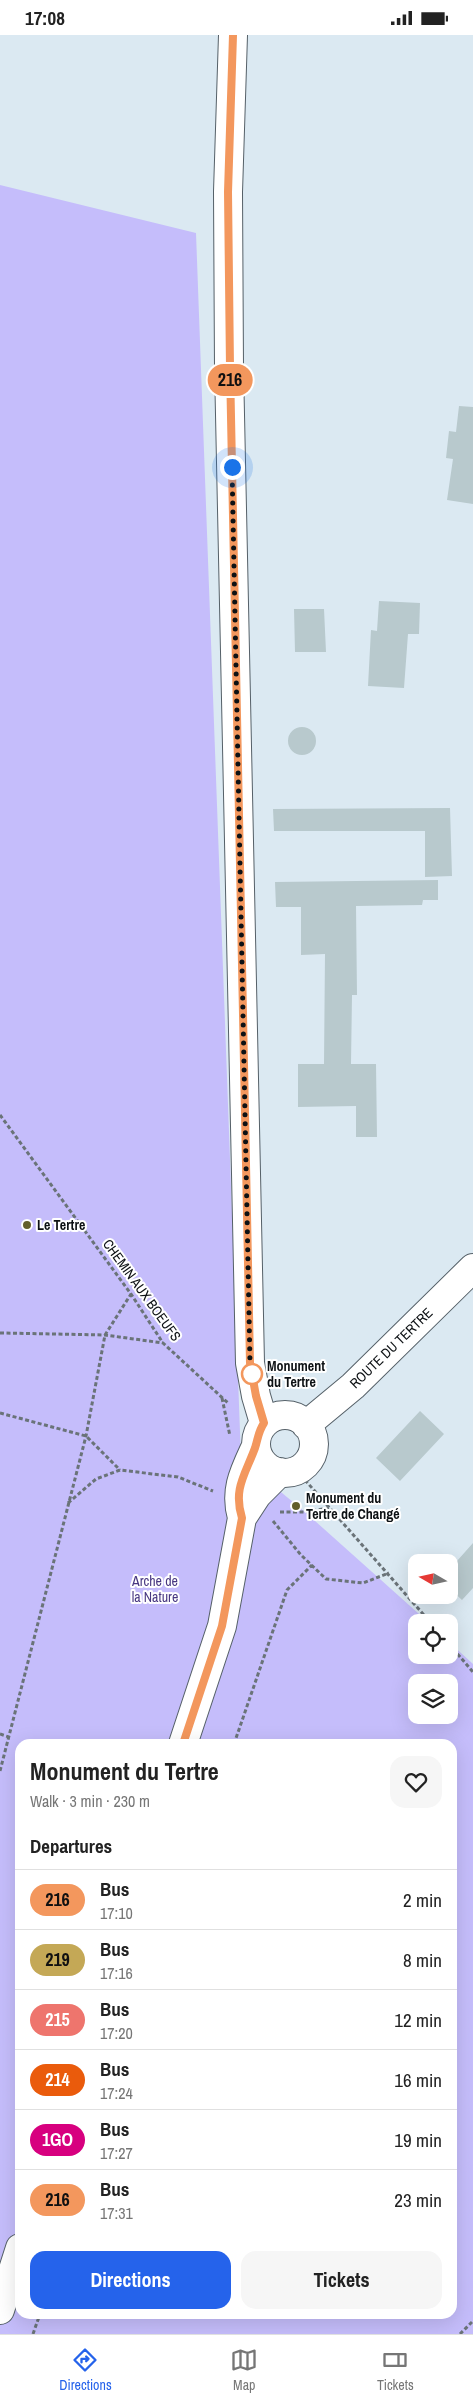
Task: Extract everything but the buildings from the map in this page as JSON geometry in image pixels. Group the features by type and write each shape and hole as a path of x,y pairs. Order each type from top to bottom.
{"street":[{"path":"233,35 228,192 229,357 250,1353 264,1463 288,1471"},
{"name":"ROUTE DU TERTRE","path":"306,1425 352,1386 473,1269"},
{"path":"185,1739 222,1626 242,1518 257,1495 288,1471 310,1458 313,1450 313,1441 306,1425 290,1415 272,1418 260,1435 242,1478 237,1501 242,1518"},
{"path":"0,2310 15,2264"}],"path":[{"name":"CHEMIN AUX BOEUFS","path":"0,1115 131,1294 163,1343 222,1397"},
{"path":"0,1771 67,1503 86,1436 105,1335 131,1294"},
{"path":"0,1333 105,1335 163,1343"},
{"path":"0,1413 86,1436 120,1470"},
{"path":"67,1503 96,1479 120,1470 178,1477 218,1493"},
{"path":"288,1471 329,1508 389,1573 423,1614"},
{"path":"273,1511 305,1512 329,1508"},
{"path":"270,1519 326,1579 363,1583 389,1573"},
{"path":"236,1739 286,1590 312,1565"},
{"path":"458,1654 473,1672"},
{"path":"0,1734 8,1737"},
{"path":"33,2334 38,2319"},
{"path":"460,2334 473,2321"}],"green space":[{"name":"Arche de la Nature","path":"0,185 196,233 241,1459 305,1512 419,1614 408,1614 408,1664 458,1664 458,1650 473,1664 473,2334 0,2334"}],"bus line":[{"name":"216","path":"185,1739 222,1626 242,1518 237,1501 242,1478 256,1446 259,1431 264,1423 256,1396 250,1363 230,367 228,192 233,35"}],"place":[{"name":"Le Tertre","path":"27,1225"},
{"name":"Monument du Tertre","path":"252,1374"},
{"name":"Monument du Tertre de Changé","path":"296,1506"}],"route":[{"path":"232,467 250,1363 253,1379 252,1374"}]}
